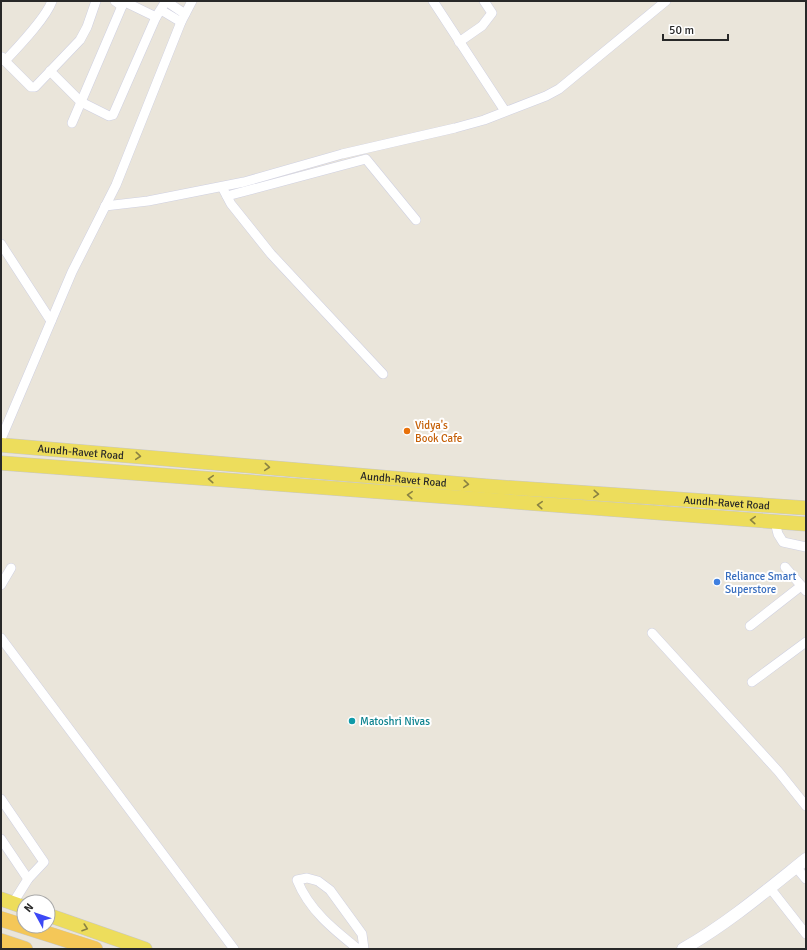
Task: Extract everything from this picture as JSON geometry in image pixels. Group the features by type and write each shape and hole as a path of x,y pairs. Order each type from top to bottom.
{"highway":[{"path":"1,919 95,949"},
{"path":"1,941 25,949"}],"main road":[{"name":"Aundh-Ravet Road","path":"1,445 478,485 806,508"},
{"name":"Aundh-Ravet Road","path":"1,462 806,524"},
{"path":"683,949 709,934 806,859"},
{"path":"56,918 145,949"}],"street":[{"path":"52,1 46,13 3,58 32,88 80,40 87,27 96,1"},
{"path":"50,70 81,102 109,116 113,115 158,14 166,1 183,18"},
{"path":"1,439 72,272 116,186 183,18 192,1"},
{"path":"433,1 506,111"},
{"path":"459,42 488,21 492,13 484,1"},
{"path":"106,206 148,201 222,187 342,154 484,120 546,96 559,89 666,1"},
{"path":"72,123 122,2 158,14 183,18"},
{"path":"227,196 366,159 416,220"},
{"path":"222,187 241,218 272,254 383,374"},
{"path":"1,244 51,321"},
{"path":"775,522 778,534 784,542 806,547"},
{"path":"750,626 804,588 785,567"},
{"path":"1,585 11,568"},
{"path":"652,633 778,771 806,806"},
{"path":"1,638 234,949"},
{"path":"752,682 806,642"},
{"path":"1,799 44,862 28,879 13,903"},
{"path":"1,839 28,879"},
{"path":"796,867 806,878"},
{"path":"358,949 318,914 303,896 297,880 307,878 318,881 330,890 362,934 364,949"},
{"path":"770,888 806,934"}],"place":[{"name":"Vidya's Book Cafe","path":"407,431"},
{"name":"Reliance Smart Superstore","path":"717,582"},
{"name":"Matoshri Nivas","path":"352,721"}]}
